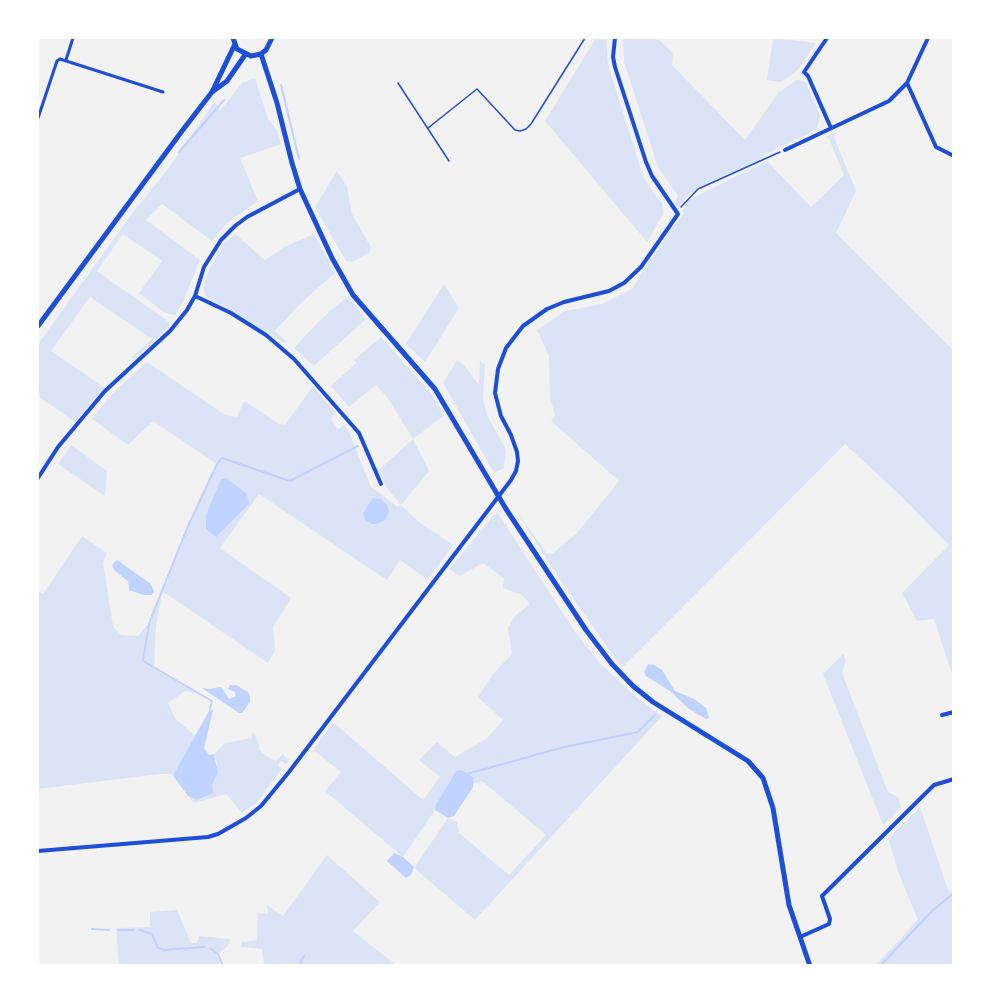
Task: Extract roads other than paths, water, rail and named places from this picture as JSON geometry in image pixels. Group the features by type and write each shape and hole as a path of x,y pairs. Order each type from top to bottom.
{"main road":[{"path":"233,38 235,45 245,55 256,56 270,45 272,38"},
{"path":"38,326 212,92 235,45"},
{"path":"261,54 300,189 332,258 353,295 435,389 498,496 586,630 620,674 653,702 732,750 757,770 771,797 786,890 810,966"},
{"path":"212,92 227,81 245,55"}],"street":[{"path":"66,60 73,38"},
{"path":"38,850 208,837 246,818 261,806 289,772 516,471 518,461 511,435 501,416 495,393 498,369 506,348 523,326 547,309 564,302 609,291 624,283 642,267 678,214 652,176 646,162 615,67 613,57 615,38"},
{"path":"827,38 804,72 808,76 831,128"},
{"path":"785,150 881,106 896,95 907,83 928,38"},
{"path":"38,118 57,61 66,60 163,92"},
{"path":"907,83 936,147 954,156"},
{"path":"38,478 58,447 105,392 170,331 188,310 204,267 221,240 247,217 300,189"},
{"path":"195,296 231,313 266,334 294,359 359,433 381,484"},
{"path":"942,715 954,712"},
{"path":"800,937 828,924 830,919 822,896 934,785 954,779"}],"lane":[{"path":"428,128 477,89 515,130 526,129 585,38"},
{"path":"398,83 449,160"}],"water":[{"path":"226,478 247,494 249,504 216,537 206,529 206,515 221,479"},
{"path":"373,498 381,499 389,511 385,520 377,524 365,520 363,513"},
{"path":"117,560 151,584 154,592 151,595 143,595 129,590 128,581 115,571 112,565"},
{"path":"648,664 662,670 675,691 694,699 706,708 709,718 706,719 688,708 670,691 646,676 644,672"},
{"path":"230,685 236,685 248,692 250,702 242,713 202,688 221,687 229,699 236,696 235,692 228,689"},
{"path":"210,709 213,710 204,748 209,755 214,754 218,773 212,785 213,793 197,800 188,796 174,774"},
{"path":"462,770 474,778 473,787 454,816 448,818 435,810 436,805 456,771"},
{"path":"394,853 403,857 414,867 411,875 406,878 387,861"}],"waterway":[{"path":"281,85 299,159"},
{"path":"179,152 224,100"},
{"path":"210,709 212,701 143,661 149,624 155,608 188,526 217,464 222,458 290,481 358,446"},
{"path":"467,774 564,747 638,732 655,715"},
{"path":"880,966 932,911 954,893"},
{"path":"92,929 109,930"},
{"path":"118,930 134,930"},
{"path":"140,930 152,934 158,948 164,950 204,947"},
{"path":"210,948 218,954 223,966"},
{"path":"299,966 304,956"}]}
